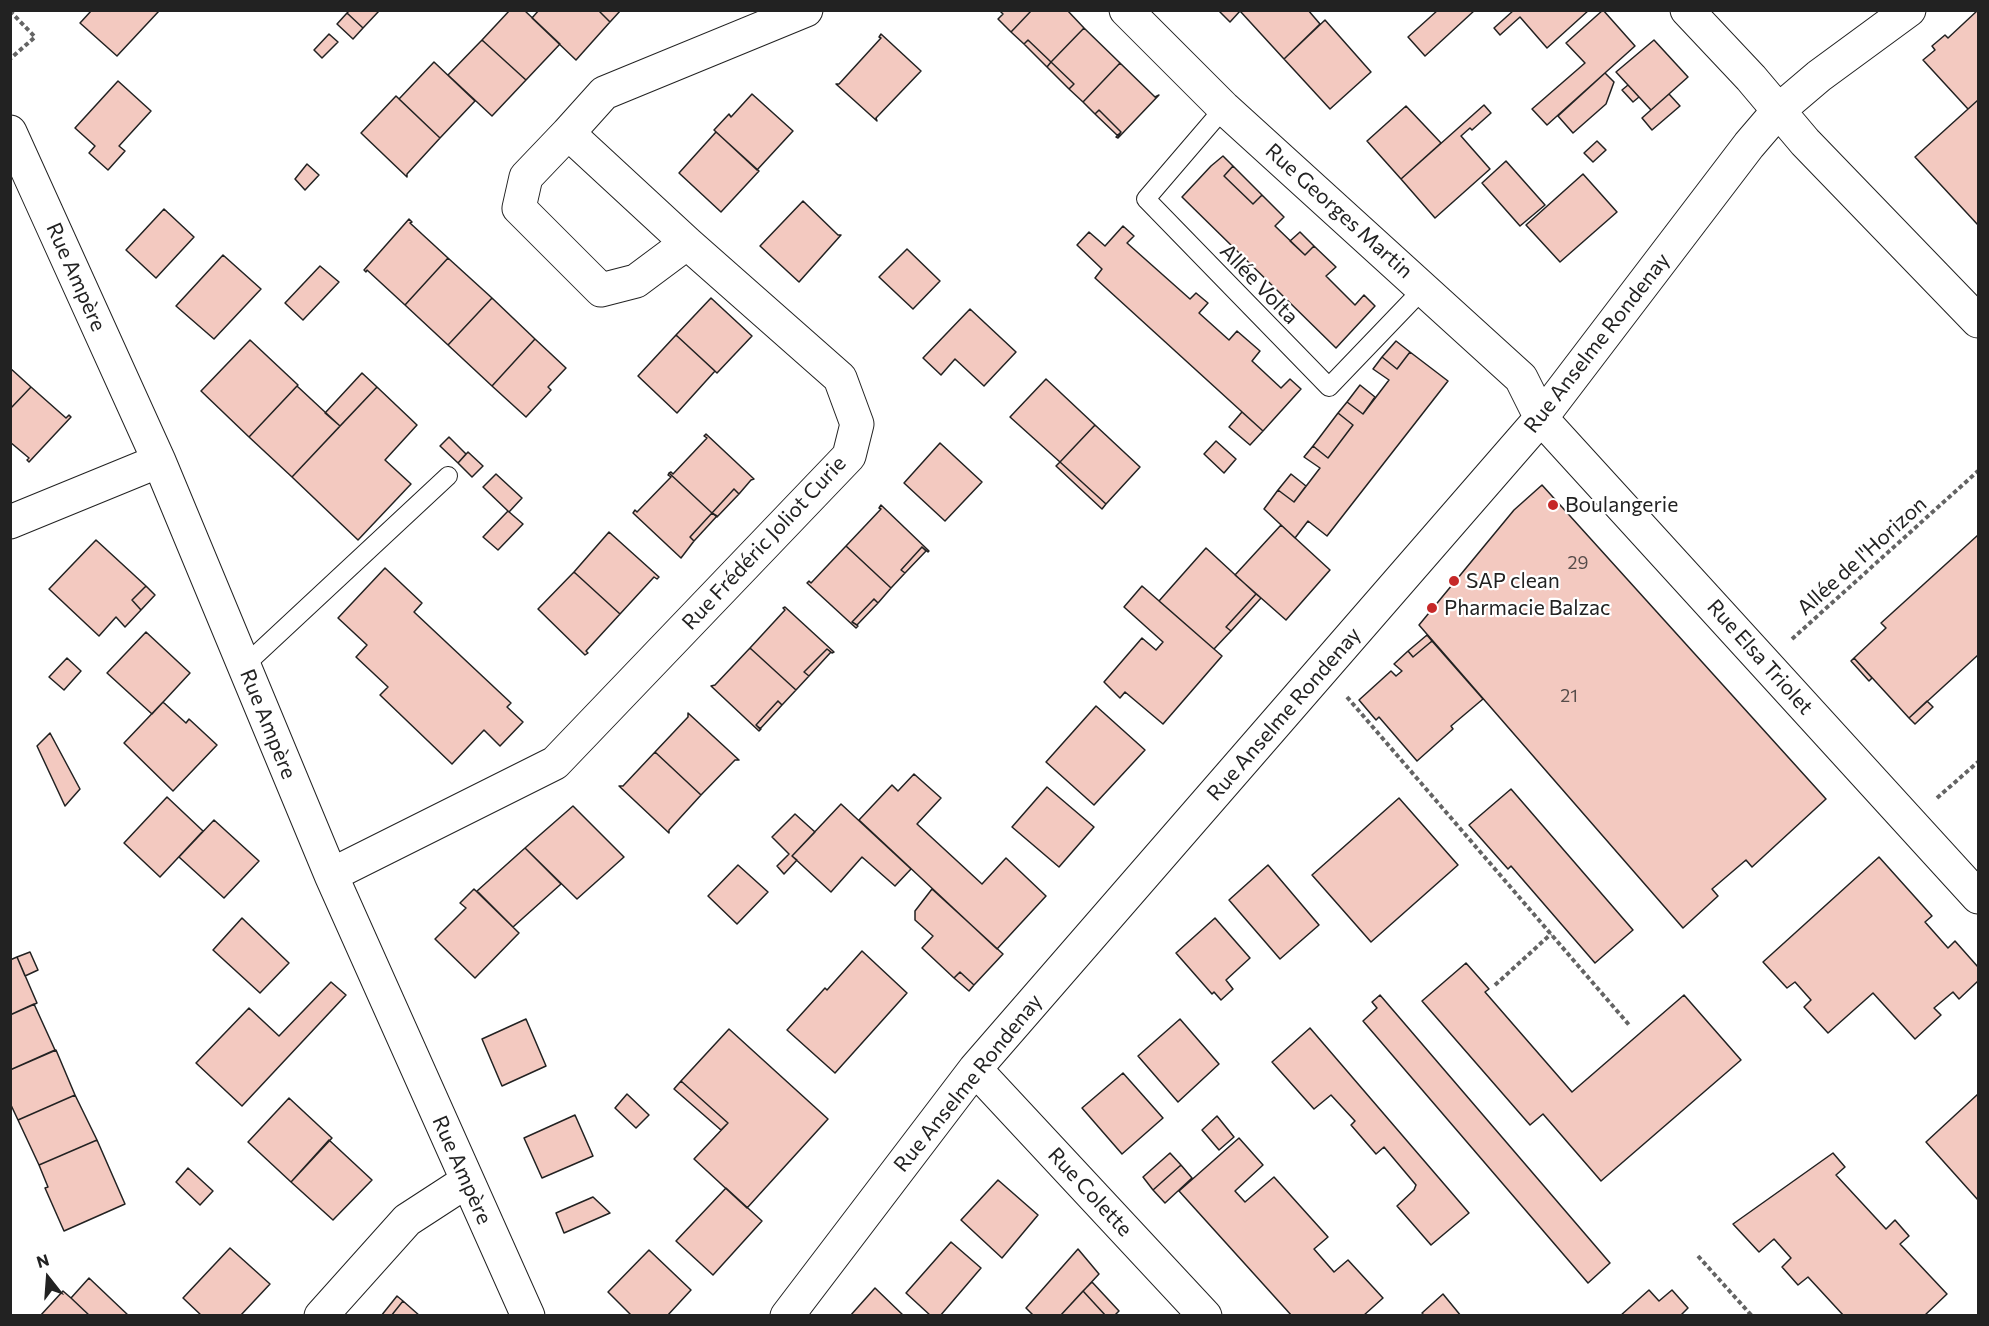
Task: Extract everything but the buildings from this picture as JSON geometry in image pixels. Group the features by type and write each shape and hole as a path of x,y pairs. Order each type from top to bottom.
{"street":[{"path":"687,243 636,281 601,290 519,208 526,177 604,93 806,10"},
{"name":"Rue Georges Martin","path":"1126,10 1224,108 1521,378 1541,418"},
{"path":"1687,10 1779,110 1805,142 1978,321"},
{"name":"Rue Anselme Rondenay","path":"787,1316 975,1068 1541,418 1749,145 1779,110 1819,76 1909,10"},
{"name":"Rue Ampère","path":"10,132 159,460 331,875 528,1316"},
{"name":"Rue Frédéric Joliot Curie","path":"331,875 555,763 849,456 858,424 840,378 567,133"},
{"name":"Rue Elsa Triolet","path":"1541,418 1978,897"},
{"path":"10,522 159,460"},
{"name":"Rue Colette","path":"975,1068 1205,1316"},
{"path":"321,1316 407,1220 467,1181"}],"lane":[{"name":"Allée Volta","path":"1224,108 1146,199 1329,387 1424,288"},
{"path":"244,666 448,476"}],"path":[{"path":"10,12 35,37 10,59"},
{"name":"Allée de l'Horizon","path":"1765,663 1978,471"},
{"path":"1323,669 1630,1026"},
{"path":"1911,823 1978,762"},
{"path":"1495,985 1551,934"},
{"path":"1698,1256 1752,1316"}],"place":[{"name":"Boulangerie","path":"1553,505"},
{"name":"SAP clean","path":"1454,581"},
{"name":"Pharmacie Balzac","path":"1432,608"}]}
